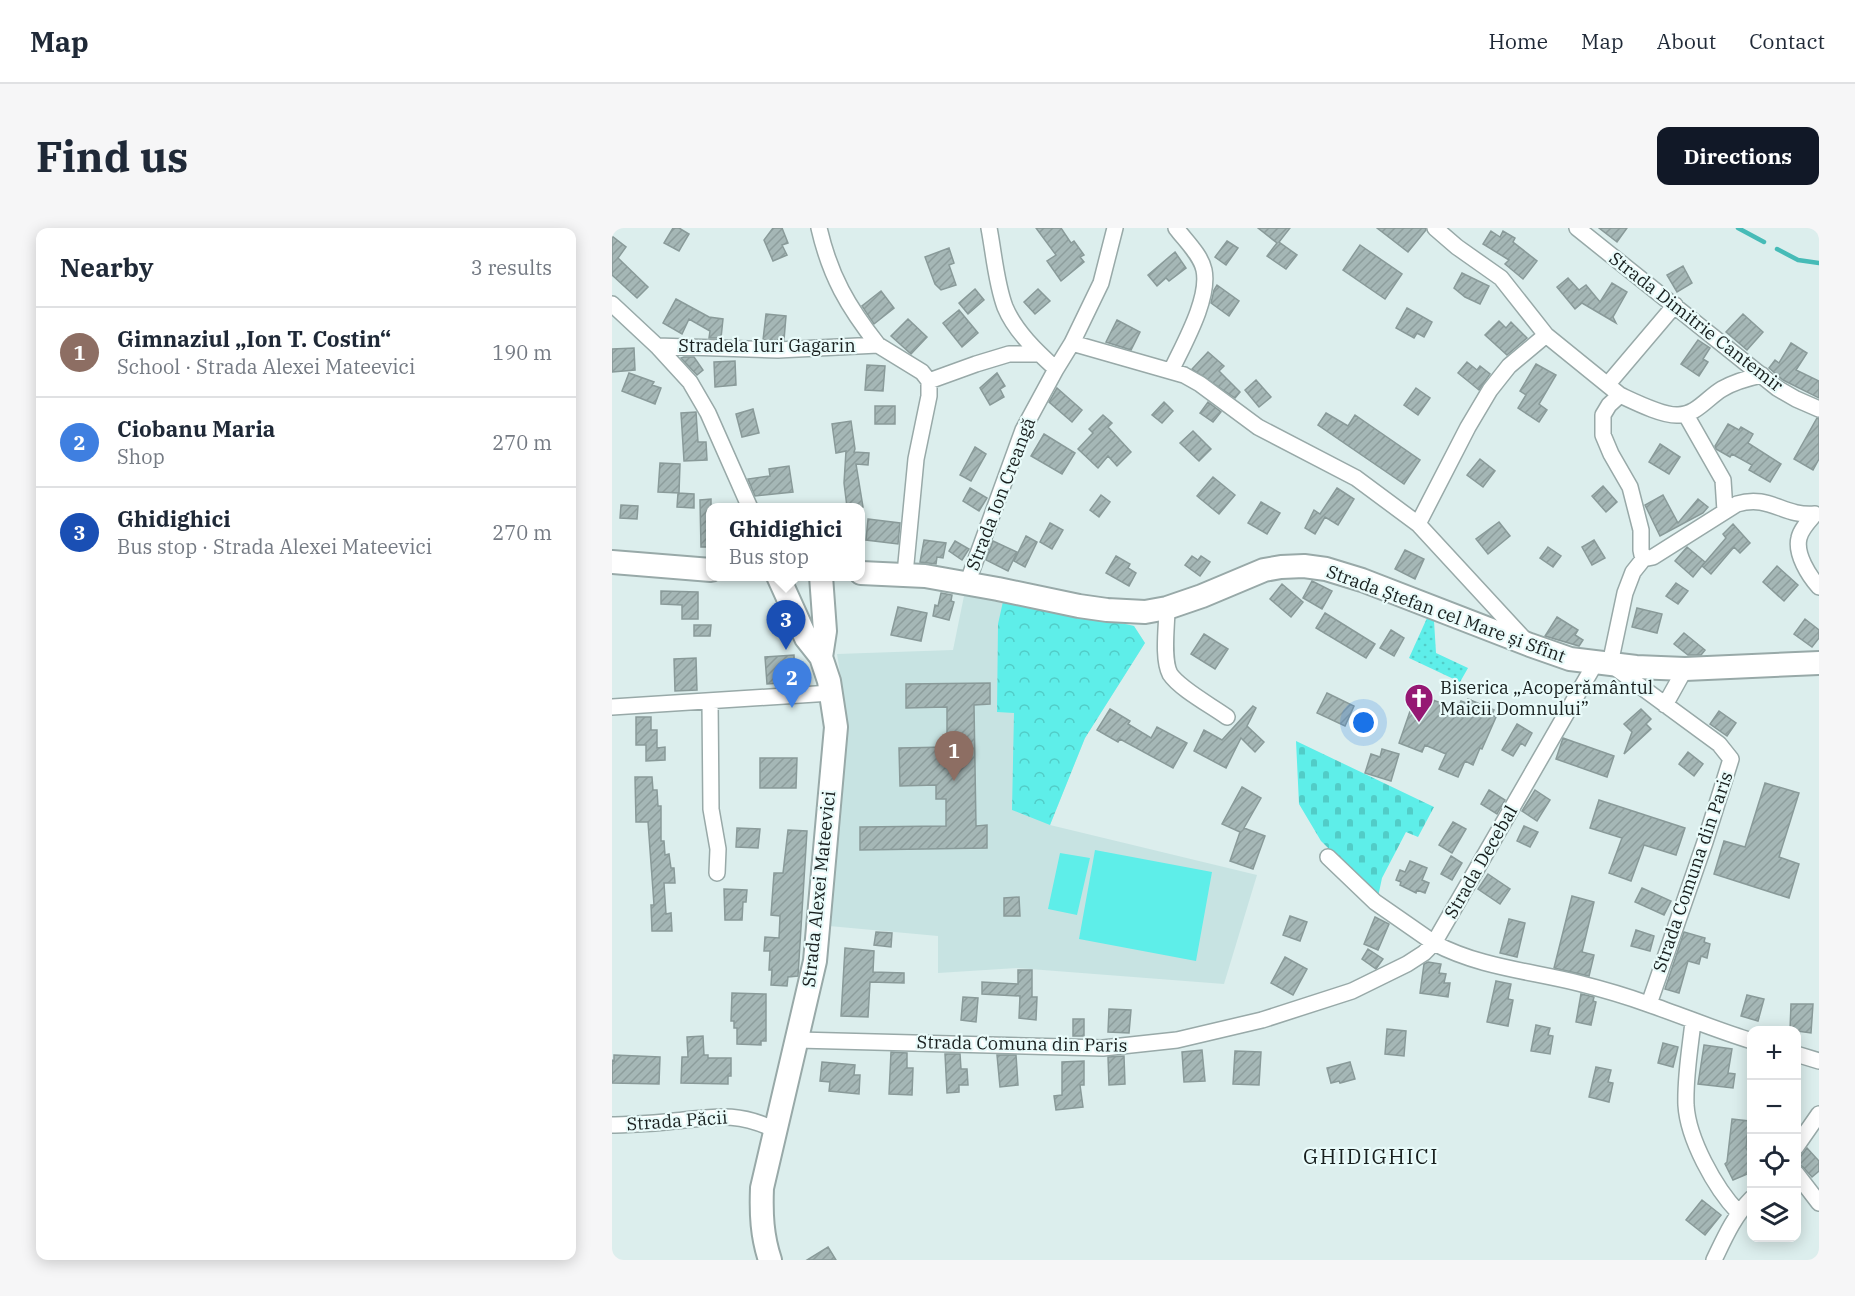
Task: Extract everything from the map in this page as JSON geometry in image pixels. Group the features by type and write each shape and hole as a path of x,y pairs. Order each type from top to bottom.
{"street":[{"name":"Stradela Iuri Gagarin","path":"819,228 837,285 846,302 879,345 911,363 929,381"},
{"path":"989,228 1000,292 1006,309 1039,354 1056,369"},
{"name":"Strada Ion Creangă","path":"967,584 1014,451 1027,422 1072,343 1101,283 1115,228"},
{"path":"1171,371 1199,305 1204,281 1204,269 1176,228"},
{"path":"1435,228 1457,247 1501,278 1546,335 1620,395 1662,412 1676,416 1686,415 1731,384 1762,375"},
{"name":"Strada Dimitrie Cantemir","path":"1577,228 1762,375 1796,399 1819,409"},
{"path":"612,304 657,346 690,382 708,413 748,503"},
{"path":"1608,384 1675,305"},
{"path":"1418,524 1468,427 1490,390 1509,366 1546,335"},
{"path":"1072,343 1171,371 1200,384 1258,427 1356,478 1418,524 1530,645"},
{"name":"Stradela Iuri Gagarin","path":"657,346 778,350 879,345"},
{"path":"905,574 916,459 925,422 929,381 1009,354 1039,354"},
{"path":"1620,395 1609,405 1603,415 1603,435 1630,487 1641,530 1641,550 1645,557"},
{"path":"1686,415 1723,480 1725,511"},
{"path":"1645,557 1653,557 1737,504 1757,500 1795,513 1817,513"},
{"path":"1817,513 1799,538 1798,548 1810,575 1819,587"},
{"path":"1603,663 1633,572 1645,557"},
{"path":"612,562 706,570"},
{"name":"Strada Ștefan cel Mare și Sfînt","path":"865,573 905,574 1107,610 1145,612 1167,608 1264,570 1304,566 1326,569 1362,580 1530,645 1570,658 1603,663 1685,669 1819,663"},
{"path":"780,581 807,638 821,657"},
{"path":"793,609 794,597 803,587 812,586 820,592 822,587"},
{"path":"821,657 825,631 822,587"},
{"path":"1167,608 1166,660 1170,673 1179,683 1227,717"},
{"name":"Strada Alexei Mateevici","path":"770,1260 763,1240 762,1188 815,962 836,727 831,693 821,657"},
{"name":"Strada Ștefan cel Mare și Sfînt","path":"1603,663 1719,744"},
{"name":"Strada Decebal","path":"1434,943 1603,663"},
{"path":"1665,705 1685,669"},
{"path":"612,707 831,693"},
{"path":"710,701 711,809 718,849 717,873"},
{"name":"Strada Comuna din Paris","path":"1648,1004 1705,842 1731,759 1719,744"},
{"path":"1328,857 1375,902 1449,951 1489,964 1577,983 1648,1004 1747,1039"},
{"name":"Strada Comuna din Paris","path":"798,1040 1103,1048 1177,1040 1262,1020 1352,991 1407,964 1434,943"},
{"path":"1694,1022 1686,1084 1688,1120 1714,1182 1738,1212"},
{"path":"1801,1055 1819,1061"},
{"path":"1801,1141 1819,1114"},
{"name":"Strada Păcii","path":"612,1125 645,1124 715,1116 752,1119 776,1130"},
{"path":"1801,1178 1819,1203"},
{"path":"1714,1260 1738,1212 1747,1203"}],"shaded area":[{"path":"965,591 1056,605 1134,626 1145,643 1085,738 1050,825 1257,875 1224,984 1017,968 938,973 938,936 829,926 846,711 837,654 953,650"}],"green space":[{"path":"1004,597 1134,626 1145,643 1085,738 1050,825 1012,810 1014,713 997,712 998,624"},
{"path":"1427,618 1434,621 1436,653 1468,668 1460,682 1409,658"},
{"path":"1296,741 1434,807 1418,837 1406,832 1382,878 1378,897 1321,841 1299,804"},
{"path":"1095,850 1212,872 1196,961 1079,939"},
{"path":"1060,853 1090,858 1077,915 1048,909"}],"building":[{"path":"673,228 679,228 689,234 679,251 664,243"},
{"path":"773,228 782,228 788,243 782,245 787,255 773,261 764,240"},
{"path":"1036,228 1061,228 1071,243 1074,241 1084,255 1080,257 1084,262 1061,281 1047,261 1056,255"},
{"path":"1258,228 1290,228 1279,242 1297,255 1286,269 1267,256 1277,243"},
{"path":"1377,228 1425,228 1426,230 1408,252"},
{"path":"1599,228 1627,228 1617,242"},
{"path":"1491,231 1500,237 1503,231 1515,238 1513,242 1537,261 1523,279 1505,264 1509,260 1483,244"},
{"path":"612,236 626,247 618,258 648,287 637,298 612,275"},
{"path":"1227,241 1238,248 1226,265 1215,257"},
{"path":"1360,245 1402,274 1385,299 1343,270"},
{"path":"949,248 954,263 949,265 956,285 941,290 935,284 925,257"},
{"path":"1175,252 1186,268 1169,281 1166,278 1157,286 1148,275"},
{"path":"1683,266 1692,283 1677,292 1667,275"},
{"path":"1462,273 1489,286 1480,304 1465,297 1454,288"},
{"path":"1568,278 1579,290 1586,285 1600,302 1612,283 1627,292 1613,317 1616,323 1582,303 1575,309 1557,287"},
{"path":"1217,285 1239,301 1229,316 1211,303"},
{"path":"975,289 984,300 968,314 959,303"},
{"path":"1038,289 1050,301 1035,314 1024,302"},
{"path":"881,291 894,308 874,324 862,306"},
{"path":"676,299 709,317 723,319 721,338 709,338 710,331 689,319 682,334 663,323"},
{"path":"1407,308 1432,322 1424,337 1417,333 1414,338 1396,328"},
{"path":"959,310 978,333 962,347 943,323"},
{"path":"766,314 786,316 784,340 763,340"},
{"path":"1743,314 1763,332 1747,350 1726,332"},
{"path":"908,319 927,337 911,354 891,336"},
{"path":"1117,320 1140,332 1131,350 1106,342"},
{"path":"1499,321 1506,328 1511,322 1527,338 1507,355 1485,335"},
{"path":"1698,340 1710,348 1703,359 1708,362 1699,376 1681,364"},
{"path":"1791,343 1807,353 1796,370 1819,381 1819,398 1783,380 1769,368 1775,360 1779,363"},
{"path":"634,348 635,370 612,372 612,349"},
{"path":"1208,352 1224,366 1219,371 1240,392 1235,398 1192,369"},
{"path":"694,357 703,370 697,375 681,358"},
{"path":"735,361 736,385 715,387 714,362"},
{"path":"1467,362 1477,370 1480,366 1490,374 1479,390 1458,373"},
{"path":"1536,364 1556,375 1539,404 1547,410 1539,422 1518,408 1526,395 1520,391"},
{"path":"867,365 885,366 883,391 865,390"},
{"path":"629,373 654,382 652,385 661,388 655,404 622,391"},
{"path":"997,373 1005,386 1000,389 1004,397 990,405 980,388"},
{"path":"1256,380 1271,397 1259,407 1245,390"},
{"path":"1057,388 1082,410 1072,422 1049,402"},
{"path":"1416,388 1430,398 1418,415 1404,405"},
{"path":"1164,402 1173,411 1162,423 1152,415"},
{"path":"1208,402 1221,412 1213,422 1200,413"},
{"path":"875,406 895,406 895,424 875,424"},
{"path":"753,409 759,433 742,437 736,414"},
{"path":"696,412 698,442 706,442 707,460 684,461 681,413"},
{"path":"1326,413 1348,426 1355,415 1420,460 1404,484 1318,425"},
{"path":"1103,415 1112,423 1108,427 1131,452 1117,466 1108,456 1098,468 1078,449 1093,433 1089,429"},
{"path":"1817,418 1819,419 1819,459 1813,470 1794,459"},
{"path":"851,421 854,452 869,453 868,465 856,464 862,503 846,503 844,483 846,451 836,453 832,424"},
{"path":"1728,424 1739,430 1741,427 1753,434 1748,443 1781,464 1770,482 1749,470 1752,465 1732,454 1730,457 1716,449 1715,446"},
{"path":"1193,431 1211,449 1199,461 1180,443"},
{"path":"1044,434 1075,453 1062,474 1031,456"},
{"path":"1660,444 1680,457 1669,474 1649,462"},
{"path":"975,447 986,454 971,481 960,475"},
{"path":"1480,459 1495,471 1483,487 1467,475"},
{"path":"660,463 680,464 679,493 658,492"},
{"path":"789,466 793,492 755,496 748,479 770,476 769,469"},
{"path":"1213,477 1235,495 1219,514 1197,496"},
{"path":"1603,486 1617,502 1606,512 1592,496"},
{"path":"970,488 987,498 979,511 963,501"},
{"path":"1337,488 1354,499 1338,525 1325,517 1315,534 1305,528 1314,510 1320,514"},
{"path":"678,493 694,494 694,508 677,507"},
{"path":"1101,495 1110,502 1099,517 1090,510"},
{"path":"1663,495 1678,523 1698,499 1708,507 1703,513 1660,536 1645,505"},
{"path":"711,499 711,503 706,503 706,547 701,547 700,500"},
{"path":"1261,502 1280,513 1267,534 1248,523"},
{"path":"621,505 638,506 637,519 620,518"},
{"path":"868,519 900,523 898,544 866,540"},
{"path":"1499,522 1510,536 1488,554 1476,539"},
{"path":"1050,523 1063,530 1052,549 1040,542"},
{"path":"1733,524 1750,543 1740,553 1734,547 1711,574 1702,566 1726,538 1723,534"},
{"path":"1026,536 1037,542 1025,567 1014,561"},
{"path":"924,540 946,543 943,558 937,557 936,564 920,562"},
{"path":"1594,540 1605,558 1592,565 1582,547"},
{"path":"955,541 969,549 962,560 949,551"},
{"path":"993,541 1017,552 1008,571 986,560"},
{"path":"1548,547 1561,556 1553,567 1540,558"},
{"path":"1687,547 1705,562 1693,577 1675,561"},
{"path":"1405,550 1424,559 1415,579 1395,569"},
{"path":"1116,556 1130,564 1128,568 1136,573 1129,586 1106,573"},
{"path":"1192,556 1198,560 1201,556 1210,562 1200,576 1185,565"},
{"path":"1777,566 1798,585 1784,601 1763,582"},
{"path":"1312,581 1332,591 1322,609 1303,598"},
{"path":"1676,583 1688,591 1678,604 1666,596"},
{"path":"1282,584 1303,602 1291,617 1270,599"},
{"path":"661,591 698,592 698,619 682,619 682,605 661,604"},
{"path":"941,593 952,595 951,601 954,602 949,620 933,616"},
{"path":"898,607 927,613 921,641 891,635"},
{"path":"1637,608 1662,614 1657,633 1632,627"},
{"path":"1325,613 1375,644 1366,658 1316,628"},
{"path":"1557,617 1578,630 1575,635 1583,640 1579,646 1545,636"},
{"path":"1805,619 1819,630 1819,638 1812,647 1794,634"},
{"path":"694,625 711,625 710,636 694,636"},
{"path":"1391,630 1404,638 1394,656 1380,648"},
{"path":"1684,633 1705,650 1701,655 1688,655 1674,644"},
{"path":"1204,634 1228,649 1215,669 1191,654"},
{"path":"794,655 795,682 767,684 765,657"},
{"path":"696,658 697,690 675,691 674,659"},
{"path":"990,683 990,704 974,705 976,826 987,825 987,848 860,850 860,827 946,826 946,799 936,799 936,785 900,786 899,748 947,747 947,707 906,708 906,684"},
{"path":"1327,693 1354,706 1345,726 1317,713"},
{"path":"1416,694 1458,709 1461,701 1466,703 1468,699 1494,710 1492,715 1496,717 1482,749 1480,748 1473,765 1465,761 1458,777 1439,769 1446,754 1425,745 1422,752 1399,743"},
{"path":"1253,706 1256,708 1247,726 1264,742 1255,752 1241,738 1226,768 1194,751 1204,730 1222,740"},
{"path":"1110,709 1130,721 1128,724 1151,738 1157,727 1187,743 1173,768 1120,739 1118,742 1097,730"},
{"path":"1641,709 1651,719 1646,724 1651,729 1624,754 1632,732 1624,724"},
{"path":"1719,711 1736,723 1727,736 1710,724"},
{"path":"636,717 651,717 651,730 657,730 657,748 665,747 665,760 646,761 646,745 636,745"},
{"path":"1517,724 1532,733 1525,746 1521,743 1513,756 1502,750"},
{"path":"1563,738 1614,756 1607,777 1556,759"},
{"path":"1382,749 1399,754 1391,781 1365,773 1371,754 1380,757"},
{"path":"1688,752 1703,764 1694,776 1679,764"},
{"path":"760,758 797,758 796,788 760,788"},
{"path":"635,777 652,777 653,790 657,790 658,806 661,806 661,841 664,841 665,855 669,854 671,868 674,868 675,883 664,883 666,914 671,913 672,931 652,931 651,905 654,905 648,822 636,822"},
{"path":"1765,783 1799,793 1779,857 1799,864 1789,898 1714,874 1724,841 1745,847"},
{"path":"1242,787 1261,798 1244,828 1265,836 1253,869 1230,861 1240,832 1222,824"},
{"path":"1489,790 1505,800 1497,814 1481,804"},
{"path":"1535,790 1550,800 1537,821 1522,811"},
{"path":"1599,800 1685,828 1676,855 1644,845 1631,881 1609,873 1622,838 1590,828"},
{"path":"1453,822 1466,829 1452,853 1439,845"},
{"path":"1524,826 1538,832 1530,847 1517,841"},
{"path":"737,828 760,829 758,848 736,847"},
{"path":"788,830 807,831 798,976 788,977 787,986 771,985 770,951 764,951 765,937 779,938 780,916 771,915 774,873 783,873"},
{"path":"1451,856 1462,863 1452,880 1441,874"},
{"path":"1410,861 1427,868 1422,880 1429,883 1425,893 1417,890 1416,893 1400,885 1401,882 1396,880 1400,870 1405,872"},
{"path":"1488,874 1510,889 1500,904 1478,889"},
{"path":"1642,888 1671,901 1664,915 1635,902"},
{"path":"724,889 747,890 746,902 743,902 742,920 725,920"},
{"path":"1572,896 1594,902 1582,952 1594,955 1589,976 1554,968"},
{"path":"1019,897 1020,916 1004,916 1004,898"},
{"path":"1290,916 1307,922 1300,941 1283,935"},
{"path":"1375,917 1389,924 1378,950 1364,944"},
{"path":"1509,919 1525,923 1517,957 1500,953"},
{"path":"1636,930 1654,936 1650,951 1631,946"},
{"path":"876,932 892,933 891,947 874,945"},
{"path":"1684,932 1705,938 1704,942 1710,944 1707,958 1701,956 1699,964 1688,961 1679,993 1665,989"},
{"path":"845,948 874,951 873,972 904,973 904,983 870,982 868,1017 841,1016"},
{"path":"1368,949 1383,959 1376,969 1362,959"},
{"path":"1285,957 1307,969 1293,995 1271,983"},
{"path":"1428,962 1441,964 1439,973 1446,974 1444,983 1450,983 1448,997 1420,993 1424,964"},
{"path":"1018,970 1032,970 1032,997 1037,997 1036,1020 1019,1018 1020,996 982,994 982,982 1018,984"},
{"path":"1496,981 1511,984 1508,999 1513,1000 1508,1026 1487,1022"},
{"path":"732,993 766,994 766,1041 761,1041 761,1045 737,1044 737,1028 734,1028 734,1021 731,1021"},
{"path":"1581,994 1594,997 1593,1001 1596,1002 1591,1025 1576,1022"},
{"path":"1747,995 1764,999 1758,1021 1741,1016"},
{"path":"963,997 978,998 976,1022 961,1020"},
{"path":"1791,1004 1813,1004 1811,1033 1801,1032 1801,1026 1790,1026"},
{"path":"1109,1009 1131,1010 1129,1033 1108,1032"},
{"path":"1073,1019 1084,1019 1084,1036 1073,1036"},
{"path":"1536,1025 1550,1028 1548,1035 1553,1036 1550,1054 1531,1051"},
{"path":"1387,1029 1406,1031 1404,1056 1385,1054"},
{"path":"703,1036 704,1055 708,1055 708,1058 731,1058 731,1076 728,1076 728,1084 681,1083 682,1057 688,1057 687,1037"},
{"path":"1663,1043 1678,1047 1673,1067 1658,1063"},
{"path":"1704,1045 1732,1049 1728,1073 1735,1074 1733,1088 1698,1084"},
{"path":"1202,1050 1205,1081 1184,1082 1182,1052"},
{"path":"1235,1051 1261,1052 1259,1085 1233,1084"},
{"path":"891,1052 907,1053 907,1068 913,1068 912,1095 889,1094"},
{"path":"945,1054 960,1054 961,1069 967,1069 968,1085 959,1085 959,1092 947,1093"},
{"path":"614,1055 660,1057 659,1084 612,1083"},
{"path":"997,1055 1016,1055 1018,1085 1000,1087"},
{"path":"1124,1056 1125,1084 1109,1085 1108,1057"},
{"path":"1084,1061 1084,1085 1080,1085 1083,1107 1056,1110 1054,1096 1062,1095 1062,1062"},
{"path":"822,1062 855,1065 854,1075 860,1075 859,1094 829,1091 830,1082 820,1081"},
{"path":"1350,1062 1355,1079 1331,1083 1327,1068"},
{"path":"1596,1067 1611,1070 1608,1082 1613,1083 1609,1102 1589,1097"},
{"path":"1732,1119 1747,1121 1747,1174 1733,1180 1725,1164"},
{"path":"1807,1148 1819,1161 1819,1171 1812,1177 1801,1166 1801,1156"},
{"path":"1702,1200 1721,1215 1705,1235 1686,1220"},
{"path":"828,1247 836,1260 807,1260"}],"waterway":[{"name":"GHIDIGHICI","path":"1738,228 1764,242"},
{"name":"GHIDIGHICI","path":"1777,249 1798,260 1819,263"}],"place":[{"name":"Ghidighici","path":"786,650"},
{"name":"Ciobanu Maria","path":"792,708"},
{"name":"Biserica „Acoperământul Maicii Domnului”","path":"1419,724"},
{"name":"Gimnaziul „Ion T. Costin“","path":"954,781"}],"district":[{"name":"GHIDIGHICI","path":"1371,1157"}]}
